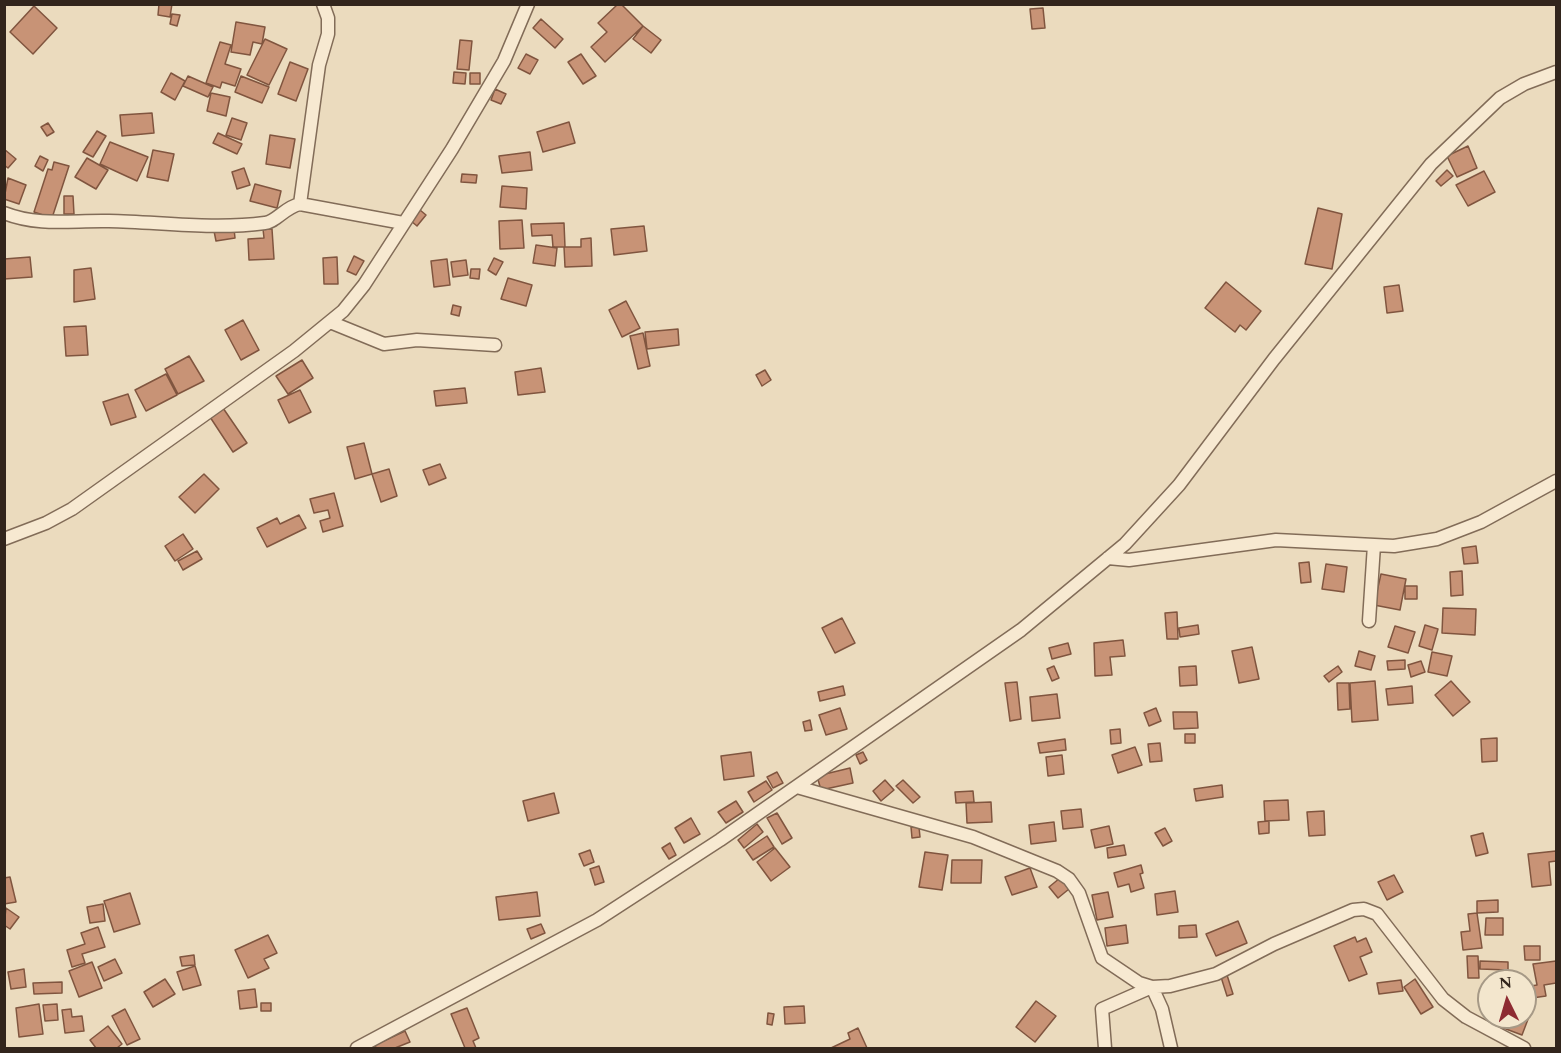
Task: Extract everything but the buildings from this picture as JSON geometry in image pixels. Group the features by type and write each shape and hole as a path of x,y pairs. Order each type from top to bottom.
{"street":[{"path":"300,204 319,65 328,34 328,18 323,4"},
{"path":"4,539 46,523 72,508 285,358 330,322 364,285 452,149 504,61 528,4"},
{"path":"357,1048 597,920 797,787 1021,630 1125,544 1179,485 1274,359 1431,164 1500,98 1524,84 1557,72"},
{"path":"4,213 23,220 54,224 109,221 213,226 268,223 289,206 300,204 403,223"},
{"path":"330,322 384,344 417,340 495,345"},
{"path":"1108,558 1129,560 1276,540 1394,546 1437,538 1481,522 1557,481"},
{"path":"1369,621 1374,545"},
{"path":"797,787 973,837 1030,858 1057,871 1069,879 1079,893 1102,958 1139,983 1152,987 1170,986 1216,974 1274,944 1336,917 1364,909 1377,914 1443,999 1466,1017 1524,1048"},
{"path":"1105,1048 1102,1009 1152,987"},
{"path":"1152,987 1162,1009 1171,1048"}]}
